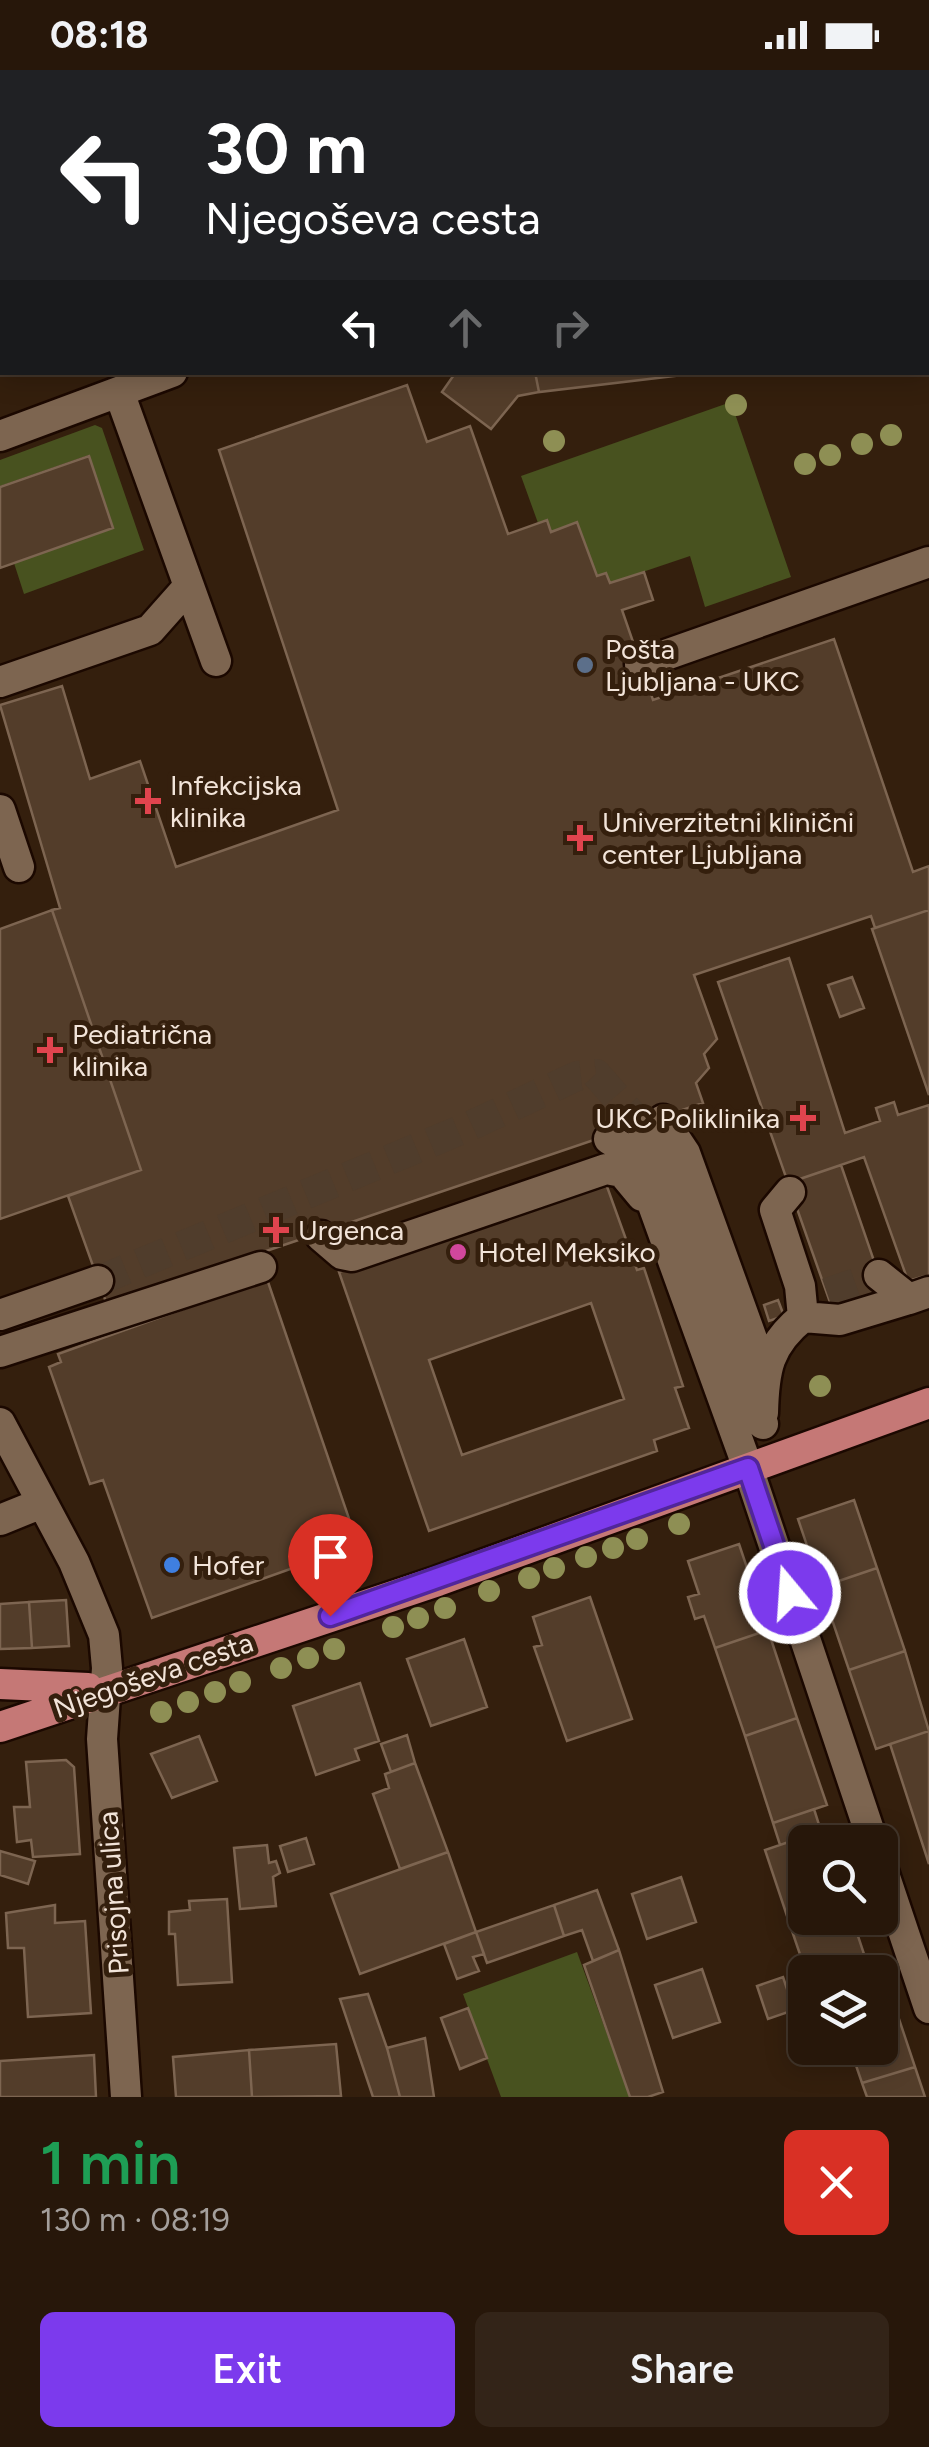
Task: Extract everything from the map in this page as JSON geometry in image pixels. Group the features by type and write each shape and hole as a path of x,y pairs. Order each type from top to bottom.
{"main road":[{"name":"Njegoševa cesta","path":"0,1728 106,1689 438,1581 929,1403"},
{"path":"0,1684 106,1689"}],"street":[{"path":"0,436 164,375"},
{"path":"119,392 216,660"},
{"path":"640,664 929,562"},
{"path":"0,682 150,630 188,586"},
{"path":"0,810 19,867"},
{"path":"763,1424 732,1356 652,1123 686,1153 764,1372"},
{"path":"608,1139 635,1160 658,1219 748,1468 867,1825"},
{"path":"321,1236 342,1254 352,1256 606,1168 632,1180 658,1219"},
{"path":"790,1192 775,1210 800,1286 803,1317"},
{"path":"0,1352 261,1267"},
{"path":"879,1275 919,1296"},
{"path":"0,1315 98,1281"},
{"path":"748,1468 763,1424 764,1372 773,1346 826,1293"},
{"path":"803,1317 840,1320 919,1296"},
{"name":"Prisojna ulica","path":"0,1423 74,1562 104,1635 106,1689 102,1740 126,2097"},
{"path":"0,1520 42,1503"},
{"path":"898,1916 929,2008"}],"green space":[{"path":"731,402 791,577 705,607 690,556 610,583 606,573 597,576 577,522 551,532 547,520 538,523 521,476"},
{"path":"95,425 102,428 144,550 24,594 14,563 113,528 89,455 0,486 0,460"},
{"path":"577,1952 630,2097 501,2097 463,1994"}],"building":[{"path":"454,375 536,375 539,392 518,396 491,429 442,392"},
{"path":"536,375 683,375 539,392"},
{"name":"Univerzitetni klinični center Ljubljana","path":"407,385 427,442 470,426 508,534 547,520 551,532 577,522 597,576 606,573 610,583 644,572 653,600 622,610 653,700 834,639 913,872 929,866 929,910 875,928 871,916 694,975 717,1039 704,1054 709,1068 696,1083 703,1103 107,1305 68,1196 141,1170 52,910 60,908 0,705 62,686 90,779 140,761 176,867 338,810 219,450"},
{"path":"89,456 113,528 0,568 0,487"},
{"name":"Pediatrična klinika","path":"52,910 141,1170 0,1219 0,929"},
{"path":"929,910 929,1095 872,929"},
{"name":"UKC Poliklinika","path":"789,958 845,1133 880,1121 876,1108 894,1102 898,1115 929,1105 929,1275 908,1281 864,1157 788,1183 718,982"},
{"path":"852,977 864,1008 840,1017 828,985"},
{"path":"841,1165 884,1290 832,1308 788,1183"},
{"path":"605,1181 637,1270 644,1268 683,1386 675,1388 689,1428 654,1440 657,1451 429,1531 339,1272","holes":["591,1303 624,1399 462,1455 429,1360"]},
{"path":"267,1279 358,1545 152,1618 103,1480 90,1484 49,1367 61,1362 58,1354"},
{"path":"778,1300 784,1316 769,1321 764,1305"},
{"path":"854,1500 877,1568 821,1587 798,1519"},
{"path":"739,1544 768,1630 715,1648 704,1616 695,1619 688,1597 699,1594 688,1561"},
{"path":"877,1568 905,1651 849,1670 821,1587"},
{"path":"590,1597 632,1719 567,1741 534,1647 542,1645 533,1617"},
{"path":"66,1600 69,1646 32,1648 29,1602"},
{"path":"29,1602 32,1648 0,1649 0,1604"},
{"path":"768,1630 797,1718 745,1736 715,1648"},
{"path":"464,1639 487,1707 431,1726 407,1659"},
{"path":"905,1651 929,1731 876,1749 849,1670"},
{"path":"360,1683 379,1741 355,1749 359,1760 316,1775 293,1706"},
{"path":"797,1718 827,1805 773,1823 745,1736"},
{"path":"929,1731 929,1864 890,1744"},
{"path":"407,1735 415,1763 391,1772 381,1744"},
{"path":"199,1736 217,1781 172,1798 151,1754"},
{"path":"66,1760 74,1767 80,1854 33,1857 31,1840 17,1842 14,1807 30,1807 26,1762"},
{"path":"415,1763 448,1852 400,1869 373,1794 389,1788 385,1774"},
{"path":"814,1809 819,1825 788,1825 788,1842 780,1845 773,1823"},
{"path":"306,1838 314,1864 288,1872 280,1846"},
{"path":"788,1842 788,1919 765,1850"},
{"path":"267,1845 269,1863 276,1861 280,1873 273,1877 276,1906 240,1909 234,1848"},
{"path":"0,1851 35,1861 28,1884 0,1875"},
{"path":"448,1852 476,1932 360,1974 331,1894"},
{"path":"681,1877 696,1922 647,1939 632,1894"},
{"path":"597,1890 619,1950 593,1961 582,1930 564,1936 554,1905"},
{"path":"227,1899 232,1982 178,1985 175,1934 169,1934 169,1912 190,1910 189,1901"},
{"path":"55,1905 55,1923 85,1921 91,2013 28,2017 24,1948 8,1948 6,1913"},
{"path":"554,1905 564,1936 487,1963 476,1932"},
{"path":"476,1932 484,1954 473,1957 479,1971 457,1979 444,1944"},
{"path":"793,1935 858,1935 864,1955 800,1955"},
{"path":"619,1950 663,2092 648,2097 630,2097 584,1965"},
{"path":"702,1969 720,2022 673,2038 655,1985"},
{"path":"783,1977 788,2012 768,2019 757,1986"},
{"path":"368,1994 400,2097 373,2097 340,1999"},
{"path":"468,2008 487,2058 460,2069 441,2018"},
{"path":"898,2016 915,2067 862,2083 856,2065 898,2065"},
{"path":"425,2038 434,2097 400,2097 387,2048"},
{"path":"336,2044 341,2096 252,2097 249,2050"},
{"path":"249,2050 252,2097 176,2097 173,2057"},
{"path":"94,2055 96,2097 0,2097 0,2061"},
{"path":"915,2067 925,2097 867,2097 862,2083"}],"tunnel":[{"path":"98,1281 470,1126 577,1076 596,1074 641,1125"},
{"path":"827,1293 879,1275"}],"place":[{"name":"Pošta Ljubljana - UKC","path":"585,665"},
{"name":"Infekcijska klinika","path":"148,801"},
{"name":"Univerzitetni klinični center Ljubljana","path":"580,838"},
{"name":"Pediatrična klinika","path":"50,1050"},
{"name":"UKC Poliklinika","path":"803,1118"},
{"name":"Urgenca","path":"276,1230"},
{"name":"Hotel Meksiko","path":"458,1252"},
{"name":"Hofer","path":"172,1565"}],"route":[{"path":"330,1616 438,1581 748,1468 790,1593"}]}
